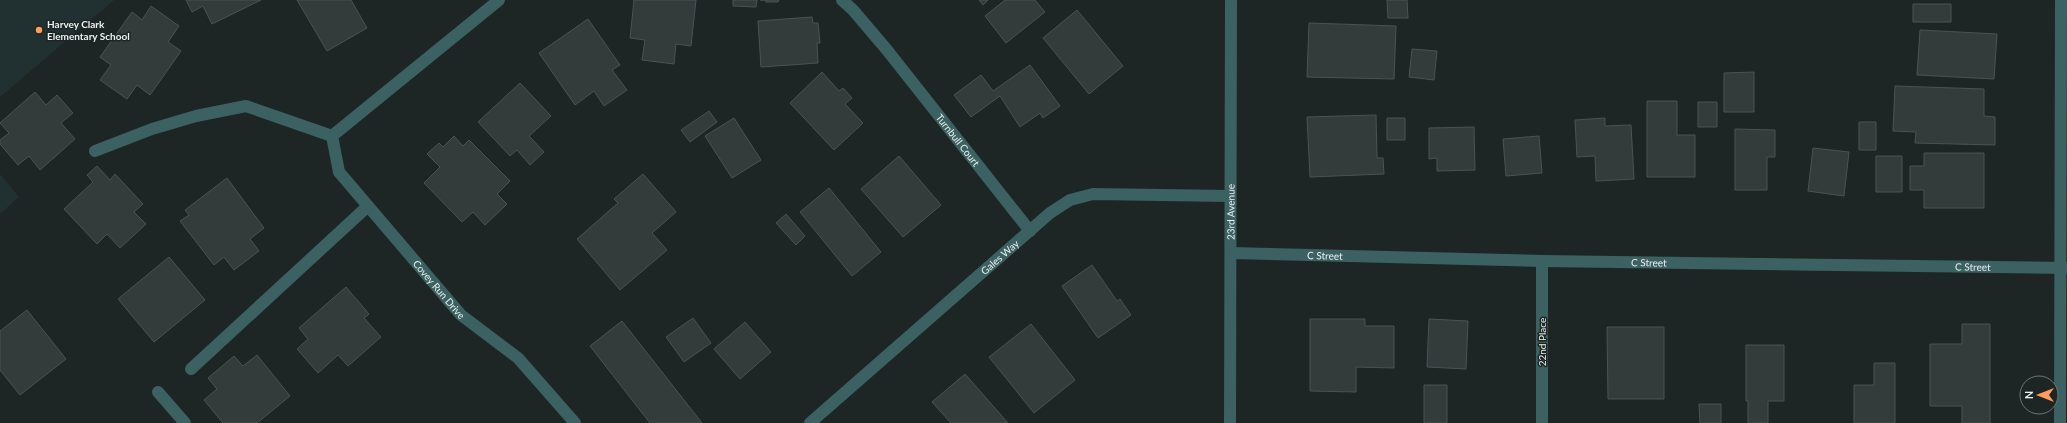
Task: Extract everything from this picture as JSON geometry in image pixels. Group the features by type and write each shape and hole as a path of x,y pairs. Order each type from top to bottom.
{"street":[{"path":"95,151 152,129 196,116 246,106 332,136 499,0"},
{"name":"Turnbull Court","path":"842,0 887,50 1030,231"},
{"name":"23rd Avenue","path":"1230,423 1231,0"},
{"path":"2060,423 2064,267 2061,0"},
{"name":"Covey Run Drive","path":"332,136 339,172 461,315 518,358 575,423"},
{"name":"Gales Way","path":"810,423 1030,231 1070,200 1092,194 1230,196"},
{"path":"190,368 368,206"},
{"name":"C Street","path":"1231,253 1542,261 2064,267"},
{"name":"22nd Place","path":"1542,261 1542,423"},
{"path":"158,392 185,423"}],"shaded area":[{"name":"Harvey Clark Elementary School","path":"0,0 114,0 0,97"},
{"path":"0,174 19,197 0,214"}],"building":[{"path":"186,0 261,0 212,24 203,6 192,12"},
{"path":"297,0 351,0 367,28 327,51"},
{"path":"634,0 696,0 691,46 676,44 674,64 642,60 645,40 630,38"},
{"path":"733,0 757,0 756,7 733,6"},
{"path":"766,0 779,0 778,2 766,2"},
{"path":"979,0 988,0 983,5"},
{"path":"1005,0 1035,0 1045,12 1006,43 985,16"},
{"path":"1387,0 1407,0 1408,18 1388,18"},
{"path":"1913,4 1951,4 1951,22 1913,22"},
{"path":"151,6 179,26 168,42 181,51 150,95 137,85 127,99 100,80 111,65 100,57 132,12 142,20"},
{"path":"1077,10 1123,66 1089,94 1043,38"},
{"path":"812,17 813,23 818,23 820,43 817,43 818,63 761,67 758,21"},
{"path":"588,19 620,65 612,70 627,90 604,106 594,91 575,105 539,53"},
{"path":"1309,23 1396,26 1394,79 1307,77"},
{"path":"1920,30 1997,34 1994,79 1917,75"},
{"path":"1412,49 1437,51 1434,80 1409,77"},
{"path":"1030,65 1060,106 1043,118 1040,113 1020,127 1000,96 971,117 954,95 981,75 993,91"},
{"path":"822,72 839,91 843,88 852,98 845,104 863,123 834,150 790,103"},
{"path":"1754,72 1754,112 1724,112 1724,73"},
{"path":"520,83 551,116 529,136 544,152 530,165 517,150 510,156 478,122"},
{"path":"1895,86 1984,89 1984,116 1995,117 1995,145 1915,143 1916,132 1893,131"},
{"path":"35,92 46,105 57,95 73,113 61,123 75,139 40,170 29,156 18,165 0,144 0,140 9,133 0,123"},
{"path":"1647,101 1677,101 1677,135 1695,135 1695,177 1647,177"},
{"path":"1698,102 1717,102 1717,127 1698,127"},
{"path":"709,111 717,122 690,142 681,130"},
{"path":"1376,115 1377,158 1383,158 1384,174 1310,177 1307,117"},
{"path":"734,118 761,160 732,178 705,136"},
{"path":"1387,118 1405,118 1405,140 1387,140"},
{"path":"1605,118 1605,126 1631,125 1634,179 1596,181 1595,156 1577,157 1575,120"},
{"path":"1859,122 1876,122 1876,150 1859,150"},
{"path":"1474,127 1475,170 1437,171 1437,158 1429,159 1429,128"},
{"path":"1735,129 1775,130 1775,157 1767,157 1767,190 1735,190"},
{"path":"454,136 463,146 469,140 510,181 497,194 507,204 485,225 473,212 462,222 424,183 440,167 427,154 439,143 443,147"},
{"path":"1539,136 1542,173 1506,176 1503,139"},
{"path":"1813,148 1849,152 1844,196 1808,191"},
{"path":"1924,153 1984,153 1984,208 1924,208 1924,190 1910,190 1910,166 1924,166"},
{"path":"899,156 941,205 903,237 861,189"},
{"path":"1876,156 1902,156 1902,192 1876,192"},
{"path":"97,166 110,180 115,174 143,204 134,212 146,224 120,248 107,234 97,244 64,209 93,182 87,175"},
{"path":"643,174 676,212 652,233 667,250 620,290 577,239 618,203 614,199"},
{"path":"227,178 264,228 250,239 259,251 234,270 224,257 214,265 180,221 189,215 185,210"},
{"path":"829,188 881,252 852,276 800,212"},
{"path":"786,214 805,236 796,245 776,223"},
{"path":"169,257 205,300 154,342 118,299"},
{"path":"1092,265 1117,301 1120,299 1131,315 1098,338 1062,286"},
{"path":"346,287 369,314 364,318 381,337 348,366 338,355 318,373 297,349 308,339 299,328"},
{"path":"27,310 66,359 20,395 0,370 0,331"},
{"path":"693,318 711,343 684,362 666,337"},
{"path":"1310,319 1365,319 1365,326 1394,326 1394,368 1356,367 1356,392 1310,391"},
{"path":"1429,319 1468,321 1466,369 1427,367"},
{"path":"622,321 702,423 650,423 590,346"},
{"path":"745,322 771,352 740,379 714,349"},
{"path":"1031,324 1075,380 1034,413 989,357"},
{"path":"1962,324 1990,324 1990,423 1962,423 1962,406 1930,406 1930,344 1962,344"},
{"path":"1607,327 1664,327 1664,399 1608,399"},
{"path":"1746,345 1784,345 1784,401 1768,401 1768,423 1748,423 1748,401 1746,401"},
{"path":"257,355 290,396 257,423 223,423 204,400 217,389 208,378 234,356 243,366"},
{"path":"1874,363 1895,363 1895,423 1854,423 1854,385 1874,385"},
{"path":"965,374 1008,423 951,423 932,402"},
{"path":"1424,385 1447,385 1447,423 1424,423"},
{"path":"1699,404 1721,404 1721,423 1700,423"}],"place":[{"name":"Harvey Clark Elementary School","path":"39,30"}]}
